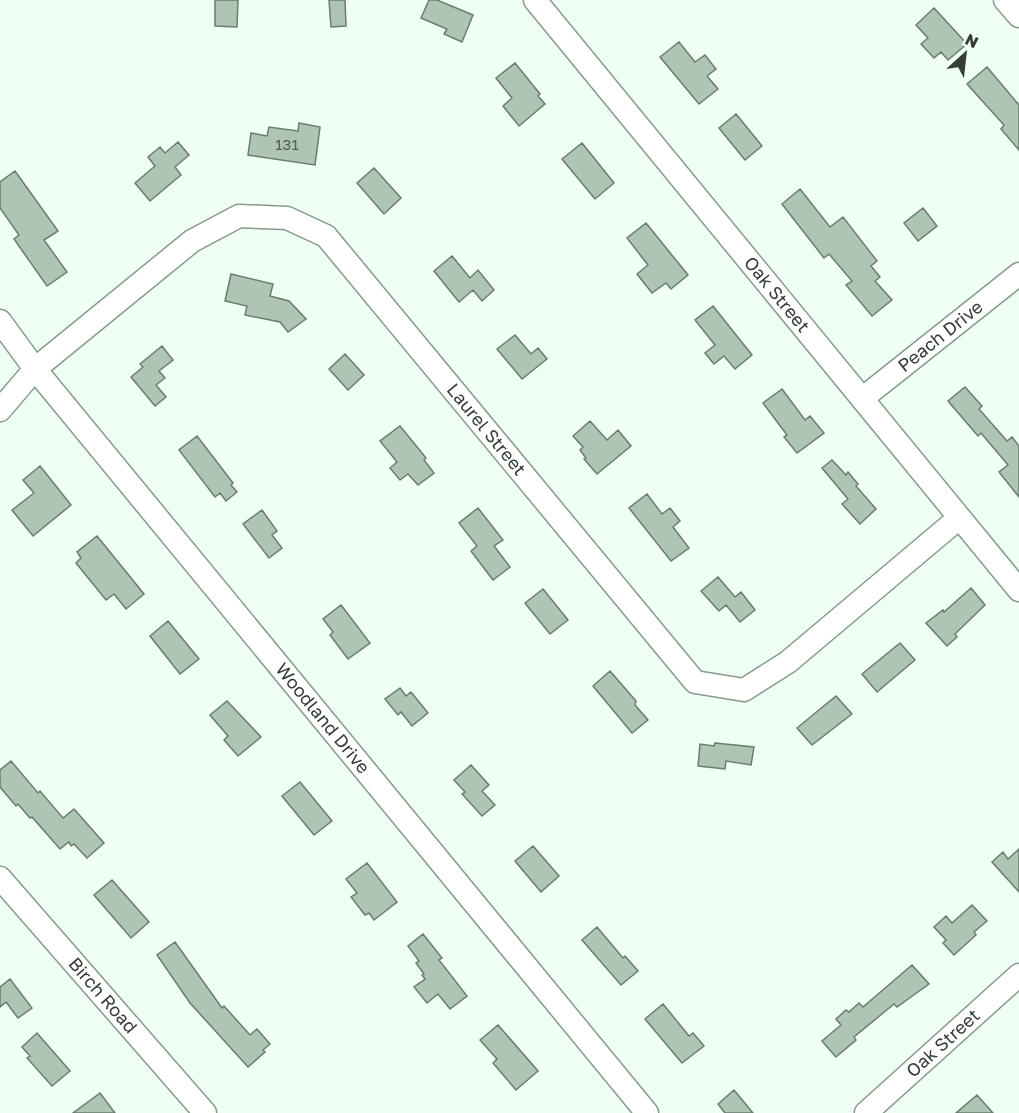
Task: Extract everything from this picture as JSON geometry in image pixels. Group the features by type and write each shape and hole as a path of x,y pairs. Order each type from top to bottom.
{"street":[{"name":"Oak Street","path":"535,0 1019,590"},
{"path":"1005,0 1019,16"},
{"name":"Laurel Street","path":"0,410 34,369 192,241 239,216 286,218 326,236 695,682 744,690 788,662 959,518"},
{"name":"Peach Drive","path":"862,398 1019,274"},
{"name":"Woodland Drive","path":"0,321 34,369 647,1113"},
{"name":"Birch Road","path":"0,878 205,1113"},
{"name":"Oak Street","path":"866,1113 1019,975"}],"building":[{"path":"215,0 238,0 237,27 215,26"},
{"path":"329,0 345,0 346,26 331,27"},
{"path":"429,0 437,0 473,15 462,42 444,34 447,29 421,18"},
{"path":"934,8 967,44 948,60 941,52 934,58 921,44 928,38 916,25"},
{"path":"679,42 695,62 705,55 716,69 707,76 718,89 699,104 660,57"},
{"path":"515,63 540,94 538,96 545,104 519,126 503,106 512,98 496,78"},
{"path":"987,67 1019,105 1019,150 1001,129 1004,125 967,84"},
{"path":"736,114 762,146 745,160 719,128"},
{"path":"299,123 320,127 315,165 248,155 251,133 267,136 269,127 298,131"},
{"path":"178,142 189,155 175,167 181,175 150,201 135,183 155,166 148,157 160,147 165,153"},
{"path":"582,143 614,183 595,199 562,159"},
{"path":"374,168 401,198 384,214 357,183"},
{"path":"15,171 58,231 44,240 67,272 47,286 14,239 19,235 0,208 0,182"},
{"path":"800,189 830,227 843,217 877,261 871,266 880,277 875,281 892,300 872,316 846,285 852,281 829,254 824,258 782,204"},
{"path":"923,208 937,226 918,241 904,223"},
{"path":"646,223 688,275 671,289 666,283 652,293 637,274 648,265 627,238"},
{"path":"452,256 470,278 478,270 494,290 482,301 473,290 459,302 434,271"},
{"path":"231,274 273,284 270,296 289,301 306,319 288,332 280,322 245,315 247,306 225,301"},
{"path":"713,306 752,355 735,369 724,356 714,364 705,353 715,345 695,320"},
{"path":"515,335 531,354 538,348 547,359 522,379 497,349"},
{"path":"162,346 173,360 159,371 165,378 156,385 166,397 155,406 131,377 143,367 140,364"},
{"path":"345,354 364,375 348,390 329,369"},
{"path":"965,387 982,406 979,409 1007,441 1012,437 1019,446 1019,497 999,472 1008,465 981,433 978,436 948,401"},
{"path":"782,389 805,420 810,416 824,433 797,453 784,437 787,435 763,403"},
{"path":"590,421 607,440 618,430 631,446 597,474 584,459 586,458 580,450 583,447 573,436"},
{"path":"400,426 426,458 424,460 434,473 418,485 408,474 400,480 390,468 397,462 380,441"},
{"path":"197,436 233,483 231,485 237,492 226,501 220,493 215,497 179,450"},
{"path":"832,460 846,475 848,472 858,484 856,486 876,509 860,524 842,504 848,499 822,468"},
{"path":"40,466 71,505 33,536 12,510 34,493 23,480"},
{"path":"647,494 662,514 670,508 680,521 673,527 689,548 671,561 629,508"},
{"path":"478,508 503,540 494,546 510,567 493,580 471,551 477,546 459,523"},
{"path":"262,510 277,531 272,535 282,548 269,558 243,524"},
{"path":"97,536 144,594 126,609 114,594 106,600 76,563 81,558 77,552"},
{"path":"718,577 735,597 741,592 755,610 740,622 726,605 719,611 701,591"},
{"path":"971,588 985,605 955,634 957,637 947,646 926,623 943,610 944,612"},
{"path":"543,589 568,620 550,634 525,603"},
{"path":"341,605 370,643 348,659 330,635 333,632 323,619"},
{"path":"168,621 199,659 180,674 150,636"},
{"path":"900,643 915,660 877,692 862,674"},
{"path":"610,671 636,701 635,705 648,720 632,733 593,686"},
{"path":"400,688 406,696 411,692 428,713 412,726 401,712 398,715 385,699"},
{"path":"836,696 852,714 812,745 797,728"},
{"path":"227,701 261,737 238,756 224,740 228,736 210,715"},
{"path":"715,743 754,747 751,765 726,761 725,769 698,766 700,744 714,746"},
{"path":"11,761 63,818 74,809 104,843 87,858 74,844 71,846 69,842 60,849 32,817 30,818 18,804 16,806 0,787 0,770"},
{"path":"471,765 489,785 482,791 495,805 482,816 462,794 465,792 454,780"},
{"path":"300,782 332,821 314,835 282,796"},
{"path":"533,846 559,876 541,892 515,861"},
{"path":"1019,849 1019,892 992,862 1003,852 1008,859"},
{"path":"367,863 397,902 374,920 369,913 365,915 351,897 357,893 346,879"},
{"path":"112,880 149,922 131,938 94,895"},
{"path":"972,905 987,921 974,932 976,935 954,955 943,943 946,940 934,927 946,916 952,923"},
{"path":"597,927 623,958 625,956 638,971 621,985 582,940"},
{"path":"423,934 442,958 439,960 467,996 450,1009 438,994 427,1003 414,987 425,979 416,963 419,961 408,946"},
{"path":"175,942 222,1008 224,1006 250,1035 257,1029 270,1044 263,1050 265,1052 248,1067 190,1003 157,955"},
{"path":"912,965 929,984 897,1007 894,1004 854,1037 856,1040 836,1057 822,1041 841,1025 836,1019 859,1003 863,1007"},
{"path":"10,979 32,1008 18,1018 6,1002 0,1007 0,987"},
{"path":"663,1004 689,1036 693,1033 704,1046 682,1063 645,1019"},
{"path":"498,1025 538,1071 516,1090 493,1063 497,1059 480,1040"},
{"path":"37,1033 70,1071 52,1086 27,1058 30,1056 22,1047"},
{"path":"734,1090 753,1113 725,1113 718,1104"},
{"path":"100,1093 115,1113 73,1113"},
{"path":"977,1095 993,1113 956,1113"}]}
